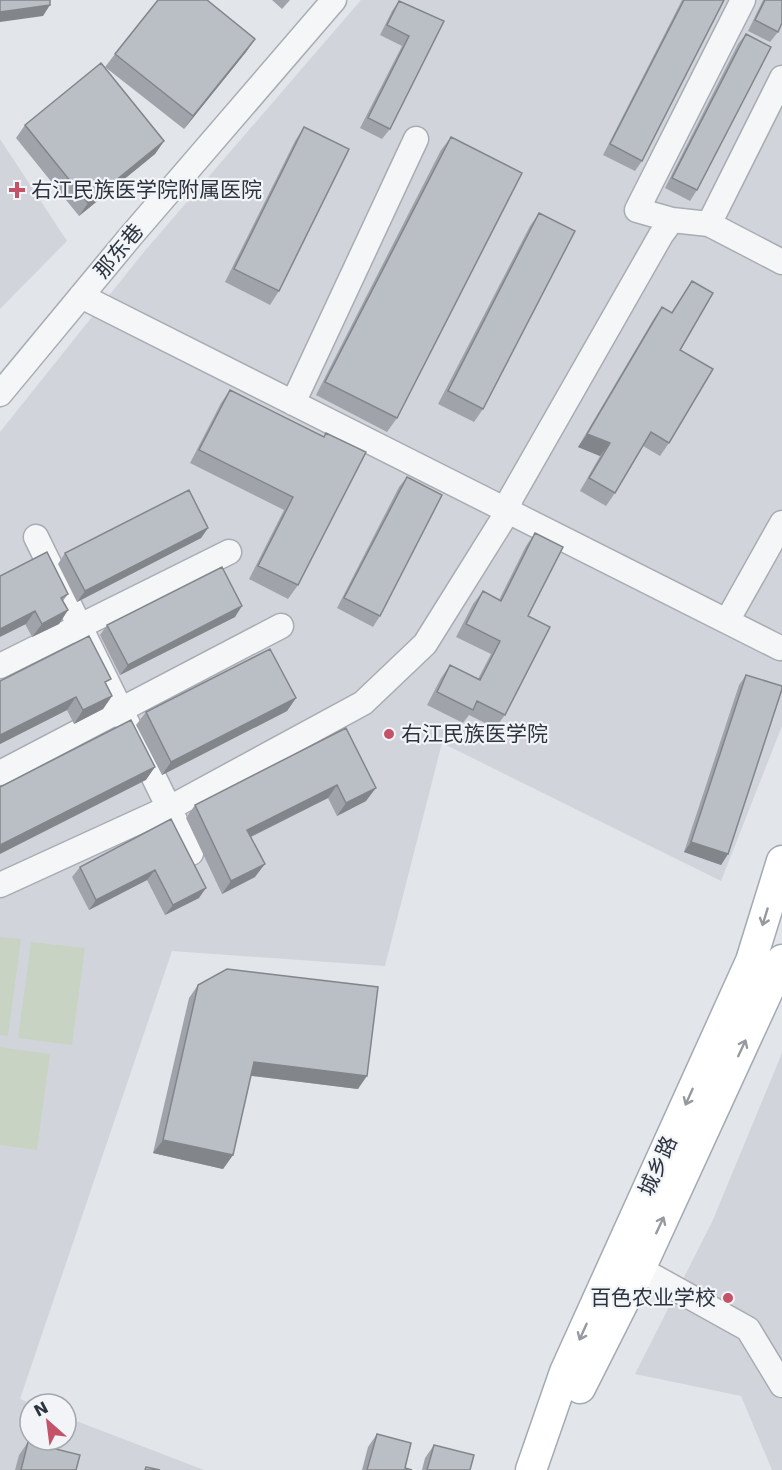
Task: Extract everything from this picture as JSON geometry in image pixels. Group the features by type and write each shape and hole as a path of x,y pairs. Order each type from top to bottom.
{"main road":[{"name":"城乡路","path":"551,1470 626,1268 751,961 782,861"},
{"name":"城乡路","path":"531,1470 565,1372 626,1268 782,960"}],"street":[{"name":"那东巷","path":"0,394 334,0"},
{"path":"743,0 637,210 672,220 709,224 782,262"},
{"path":"709,224 782,78"},
{"path":"293,403 416,139"},
{"path":"0,885 168,808 363,703 425,644 508,511 517,488 661,235 672,220"},
{"path":"81,296 780,648"},
{"path":"727,621 782,524"},
{"path":"36,537 191,853"},
{"path":"0,666 229,552"},
{"path":"0,773 281,626"},
{"path":"626,1268 748,1329 782,1384"}],"shaded area":[{"name":"右江民族医学院","path":"361,0 782,0 782,726 721,881 442,743 385,966 172,951 22,1392 18,1392 18,1452 78,1452 78,1422 204,1470 0,1470 0,432 143,253"},
{"name":"右江民族医学院附属医院","path":"0,139 67,241 0,309"},
{"name":"百色农业学校","path":"782,1053 782,1470 772,1470 741,1396 635,1374 712,1222"}],"green space":[{"path":"0,937 21,939 8,1036 0,1035"},
{"path":"31,942 85,948 72,1045 18,1038"},
{"path":"0,1047 50,1054 37,1150 0,1145"}],"building":[{"path":"0,0 50,0 50,5 0,12"},
{"path":"158,0 207,0 255,39 193,116 115,54"},
{"path":"684,0 724,0 642,161 610,144"},
{"path":"765,0 782,0 782,23 778,32 755,20"},
{"path":"399,1 444,21 390,129 368,118 409,36 387,25"},
{"path":"746,34 771,47 697,190 672,178"},
{"path":"101,63 164,141 88,203 25,125"},
{"path":"304,127 349,149 279,291 234,269"},
{"path":"451,137 522,173 397,418 325,382"},
{"path":"539,213 575,231 483,409 448,391"},
{"path":"692,281 713,293 680,350 713,369 669,443 651,432 615,493 589,478 610,443 587,434 662,307 672,313"},
{"path":"230,390 324,437 326,433 366,452 298,585 258,566 293,497 199,450"},
{"path":"407,477 442,495 380,616 344,598"},
{"path":"189,490 208,528 85,591 65,553"},
{"path":"535,533 563,547 528,616 550,627 505,715 477,701 473,710 437,692 450,665 480,680 500,641 466,624 483,591 501,601"},
{"path":"47,552 68,594 61,598 68,610 42,624 35,611 0,629 0,576"},
{"path":"222,567 242,606 128,665 107,625"},
{"path":"89,636 111,679 105,682 112,696 83,710 76,697 0,735 0,681"},
{"path":"270,649 296,698 171,762 146,712"},
{"path":"746,675 782,686 782,689 728,854 691,842"},
{"path":"131,720 155,767 0,845 0,787"},
{"path":"346,728 376,788 346,803 337,785 247,830 265,864 231,881 195,805"},
{"path":"171,819 206,888 173,905 155,870 96,900 80,867"},
{"path":"227,969 378,987 367,1076 254,1062 233,1155 163,1140 198,985"},
{"path":"377,1434 411,1443 405,1468 412,1470 367,1470"},
{"path":"434,1445 474,1455 470,1470 427,1470"},
{"path":"26,1452 68,1452 80,1455 76,1470 21,1470"}],"place":[{"name":"右江民族医学院附属医院","path":"17,190"},
{"name":"右江民族医学院","path":"389,734"},
{"name":"百色农业学校","path":"728,1298"}]}
